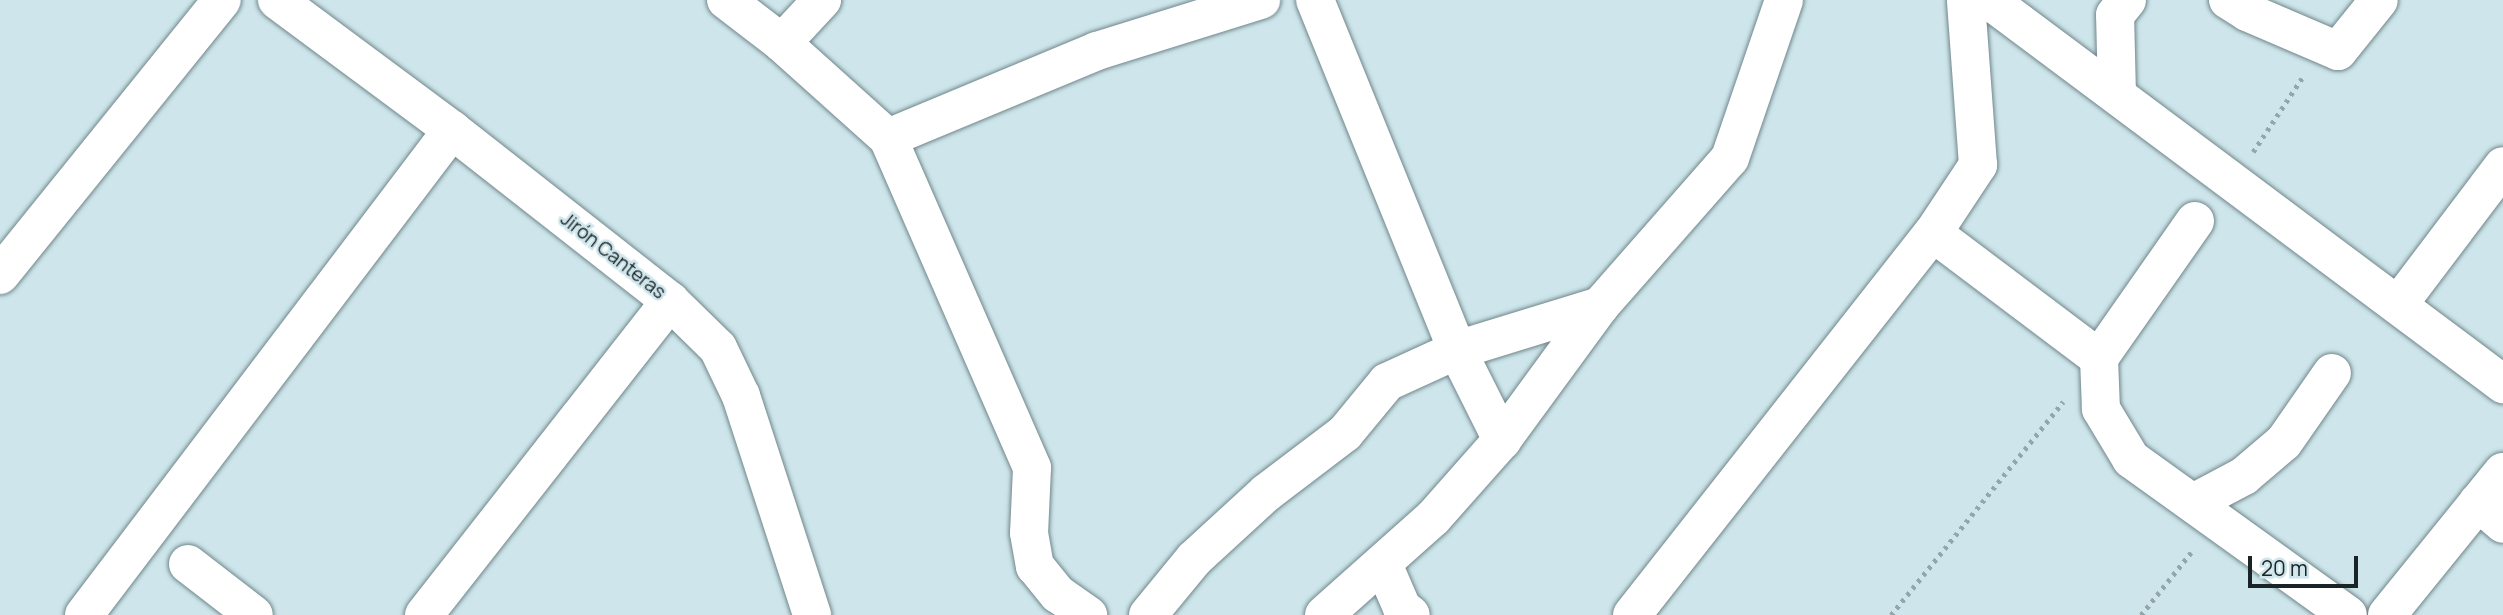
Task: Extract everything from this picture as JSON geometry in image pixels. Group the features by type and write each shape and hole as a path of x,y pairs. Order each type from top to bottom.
{"street":[{"path":"0,275 222,0"},
{"name":"Jirón Canteras","path":"277,0 452,130 670,301 718,348 741,396 802,613"},
{"path":"726,0 782,43 888,138 1032,468 1028,533 1035,566 1058,594 1088,615"},
{"path":"782,43 822,0"},
{"path":"888,138 1097,51 1261,0"},
{"path":"1315,0 1457,350 1502,440"},
{"path":"1324,615 1433,518 1502,440 1600,306 1730,158 1784,0"},
{"path":"1632,615 1933,233 1978,165 1966,0"},
{"path":"1989,0 2503,384"},
{"path":"2117,95 2115,15 2127,0"},
{"path":"2228,0 2247,12 2338,51 2379,0"},
{"path":"84,615 452,130"},
{"path":"2398,305 2503,166"},
{"path":"2195,221 2099,358 2101,409 2131,459 2348,615"},
{"path":"1933,233 2099,358"},
{"path":"424,615 670,301"},
{"path":"1158,611 1194,559 1256,503 1345,433 1387,382 1457,350 1600,306"},
{"path":"2205,511 2284,442 2332,373"},
{"path":"2387,615 2491,513 2503,472"},
{"path":"188,564 254,615"},
{"path":"1383,564 1402,608 1411,615"}],"path":[{"path":"2233,182 2312,64 2338,51"},
{"path":"1891,615 2099,358"},
{"path":"2141,615 2205,511"}]}
